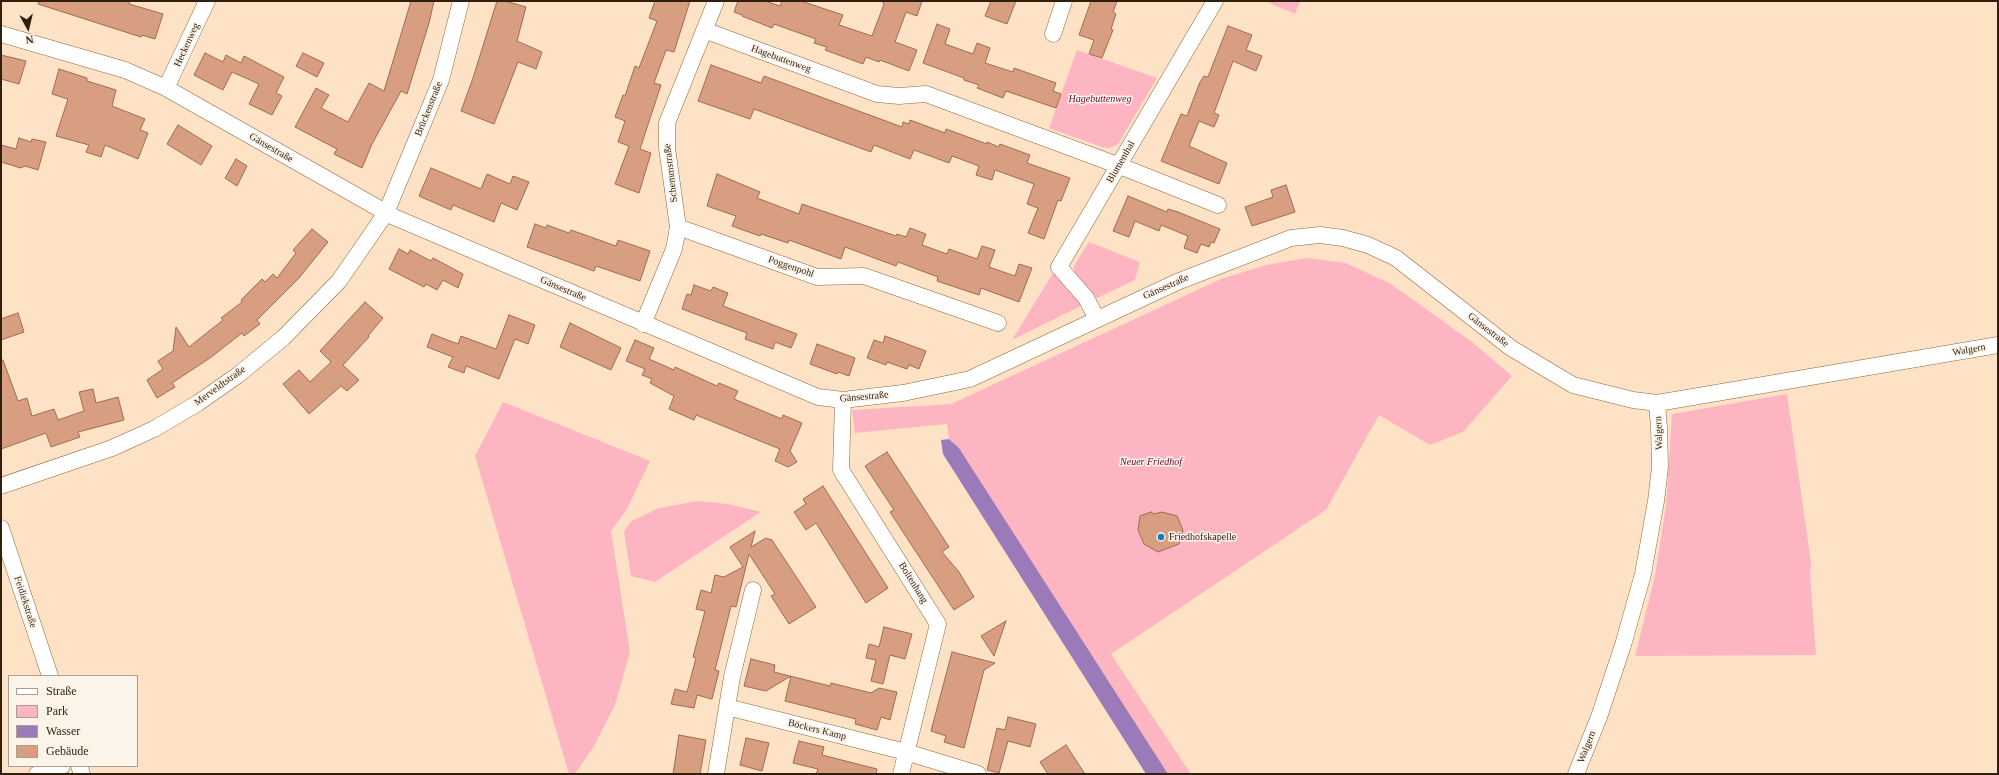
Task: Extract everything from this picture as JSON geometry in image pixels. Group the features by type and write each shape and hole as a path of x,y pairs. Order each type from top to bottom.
{"street":[{"name":"Heckenweg","path":"166,88 207,1"},
{"name":"Brückenstraße","path":"386,213 441,80 461,1"},
{"name":"Schemmstraße","path":"643,324 674,249 678,227 667,148 667,123 716,1"},
{"path":"1053,34 1064,1"},
{"name":"Blumenthal","path":"1097,318 1086,298 1059,267 1120,166 1215,1"},
{"name":"Hagebuttenweg","path":"704,30 877,94 899,96 926,94 1120,166 1218,206"},
{"name":"Gänsestraße","path":"1,34 125,70 166,88 386,213 643,324 818,397 843,400 903,393 970,379 1097,318 1177,282 1291,238 1320,235 1335,237 1368,246 1396,258 1511,348 1573,385 1604,394 1657,403"},
{"name":"Merveldtstraße","path":"1,486 112,448 154,429 238,375 283,338 339,281 386,213"},
{"name":"Poggenpohl","path":"678,227 817,277 864,276 998,323"},
{"name":"Walgern","path":"1576,774 1599,717 1624,645 1643,574 1656,501 1660,467 1657,403 1998,346"},
{"name":"Boltenhang","path":"843,400 841,470 938,624 901,774"},
{"name":"Feidiekstraße","path":"1,528 50,675"},
{"path":"716,774 732,677 753,590"},
{"name":"Böckers Kamp","path":"727,707 906,752 978,774"},
{"path":"37,774 59,767"}],"green space":[{"path":"1265,1 1300,1 1295,14"},
{"name":"Hagebuttenweg","path":"1077,50 1157,78 1118,144 1110,148 1102,147 1049,128"},
{"path":"1089,242 1140,262 1135,280 1097,298 1074,274 1074,266"},
{"name":"Neuer Friedhof","path":"1307,258 1346,263 1391,284 1472,342 1512,376 1463,432 1430,445 1379,415 1326,510 1111,654 1191,774 1168,774 959,448 949,439 947,424 855,433 852,410 951,404 1221,279 1266,265"},
{"path":"1053,273 1083,305 1012,340"},
{"path":"1787,394 1811,563 1810,575 1816,655 1635,656 1655,576 1666,505 1672,414"},
{"path":"503,402 650,461 627,509 611,531 630,652 615,705 594,746 575,774 569,774 475,456"},
{"path":"698,501 728,504 761,512 655,582 631,576 624,532 630,522 659,508"}],"water":[{"path":"949,439 959,448 1168,774 1146,774 943,454 941,440"}],"building":[{"path":"39,1 130,1 129,4 163,14 155,39 142,35 141,37 38,4"},
{"path":"411,1 434,1 429,23 407,94 401,91 372,144 362,168 334,154 337,149 295,127 316,88 329,95 321,108 348,122 369,83 384,91"},
{"path":"497,1 505,1 526,7 517,41 542,52 536,69 518,62 494,124 461,111"},
{"path":"655,1 690,1 674,52 666,50 654,83 661,85 640,149 651,153 639,193 615,184 629,146 618,142 625,121 615,117 623,95 625,96 635,66 639,68 657,21 649,18"},
{"path":"738,1 765,1 780,6 782,1 801,1 843,15 839,25 872,36 884,4 882,1 922,1 917,16 906,12 895,42 917,50 909,71 880,60 879,62 866,57 863,64 825,50 827,47 814,43 816,39 774,24 772,28 734,12"},
{"path":"991,1 1016,1 1007,24 985,16"},
{"path":"1091,1 1117,1 1113,12 1116,14 1111,29 1113,30 1102,58 1089,54 1094,40 1079,35"},
{"path":"937,24 950,29 945,44 973,54 977,43 990,48 985,63 1013,72 1014,68 1056,83 1053,91 1061,94 1056,108 1006,91 1003,98 977,88 979,85 964,80 964,78 923,63"},
{"path":"1228,26 1252,35 1246,50 1262,56 1256,71 1233,61 1214,113 1219,115 1214,127 1199,121 1189,146 1227,163 1219,184 1161,161 1181,114 1187,116 1200,82 1204,76 1208,77"},
{"path":"205,53 223,62 226,55 241,63 244,56 284,77 276,93 282,96 272,115 249,104 259,84 232,72 223,90 194,75"},
{"path":"303,53 324,63 317,77 296,66"},
{"path":"1,55 26,61 19,84 1,79"},
{"path":"711,65 761,83 764,76 902,127 903,122 909,124 910,120 945,133 946,129 987,144 987,142 999,147 1000,144 1030,155 1027,163 1070,178 1061,201 1058,200 1044,239 1028,233 1038,208 1027,204 1034,184 995,170 992,180 976,175 979,166 952,156 949,163 914,150 910,159 874,145 871,152 754,109 750,119 698,101"},
{"path":"59,69 87,78 87,81 116,90 112,106 145,119 140,130 148,133 138,159 105,145 101,157 86,152 89,145 56,136 68,99 52,94"},
{"path":"178,125 212,146 201,165 167,144"},
{"path":"19,138 31,142 32,139 46,142 38,170 25,166 21,168 1,162 1,145 16,149"},
{"path":"236,159 247,166 237,186 225,178"},
{"path":"431,168 481,189 487,174 510,184 513,176 529,182 517,210 501,203 494,222 453,205 451,210 419,196"},
{"path":"717,174 760,192 757,198 799,214 802,204 896,236 897,234 906,237 910,228 926,234 922,245 947,254 949,249 977,259 982,246 995,250 989,267 1015,276 1019,264 1032,268 1019,302 981,288 979,295 937,281 938,277 898,262 896,266 845,247 841,259 789,240 788,243 761,234 760,236 732,226 736,216 707,206"},
{"path":"1286,185 1295,212 1252,226 1245,207 1273,197 1271,190"},
{"path":"1128,196 1167,212 1168,209 1178,212 1220,229 1214,243 1211,242 1209,247 1201,244 1197,253 1184,248 1188,236 1161,225 1159,231 1135,221 1129,237 1113,231"},
{"path":"535,224 546,228 547,225 569,233 571,230 616,246 618,240 650,251 640,281 596,266 594,271 527,247"},
{"path":"312,229 328,242 299,278 257,320 260,324 244,336 242,333 210,358 172,383 175,387 157,398 147,380 163,369 158,361 173,351 176,327 189,347 223,320 221,318 242,302 241,300 262,279 265,282 273,274 277,278 296,253 293,250"},
{"path":"399,249 408,254 410,250 431,261 433,258 463,274 458,288 443,280 437,290 426,284 424,287 389,269"},
{"path":"694,285 711,291 713,287 728,293 723,306 797,334 791,348 775,342 773,349 745,339 747,333 682,309 687,294 691,295"},
{"path":"365,302 383,318 368,336 369,337 343,365 359,380 347,391 341,386 309,414 283,384 299,370 310,382 331,362 320,351"},
{"path":"18,313 24,332 1,340 1,319"},
{"path":"509,315 535,325 528,344 515,339 499,379 466,366 464,373 448,367 453,357 427,347 432,334 458,344 461,336 496,349"},
{"path":"570,323 621,348 611,370 560,347"},
{"path":"885,336 926,351 919,369 909,365 907,369 887,362 886,365 867,358 874,340 883,343"},
{"path":"635,340 654,348 649,359 674,370 675,367 717,386 719,383 738,391 734,399 782,419 783,415 802,423 790,451 797,462 788,467 775,461 780,449 696,415 694,420 669,409 674,396 650,383 652,379 642,375 645,369 626,361"},
{"path":"817,344 855,358 849,376 838,372 837,374 810,364"},
{"path":"1,360 3,360 18,401 27,398 32,416 54,409 58,420 84,411 79,392 93,389 96,403 118,397 124,420 78,432 80,437 51,447 46,433 1,449"},
{"path":"887,452 949,547 942,552 959,572 974,597 954,610 890,512 894,510 865,466"},
{"path":"823,486 888,588 866,603 816,523 806,530 794,512 806,504 803,499"},
{"name":"Friedhofskapelle","path":"1151,512 1154,514 1162,512 1177,516 1183,530 1179,544 1158,552 1144,544 1138,530 1140,516"},
{"path":"755,531 751,547 766,538 772,540 816,607 789,624 771,596 775,594 749,554 736,607 731,606 715,670 719,671 712,699 697,695 694,708 671,704 675,689 687,692 696,658 693,657 705,611 696,609 701,590 711,593 715,575 724,577 743,567 730,547"},
{"path":"1006,621 994,656 981,636"},
{"path":"884,627 912,634 905,659 890,655 883,684 871,681 876,660 866,658 869,644 879,647"},
{"path":"952,652 995,663 984,670 964,748 944,742 946,736 931,731"},
{"path":"751,659 775,665 774,672 791,676 766,691 744,686"},
{"path":"791,676 830,686 831,683 871,693 879,688 897,692 890,720 881,717 877,730 855,724 856,719 785,701"},
{"path":"1008,717 1036,724 1030,747 1008,741 999,773 987,770 997,728 1005,730"},
{"path":"679,735 706,740 700,774 673,774"},
{"path":"746,738 769,743 762,771 740,765"},
{"path":"799,741 824,747 822,755 877,769 876,774 816,774 818,769 793,763"},
{"path":"1066,745 1085,774 1048,774 1040,762"}],"place":[{"name":"Friedhofskapelle","path":"1161,537"}]}
